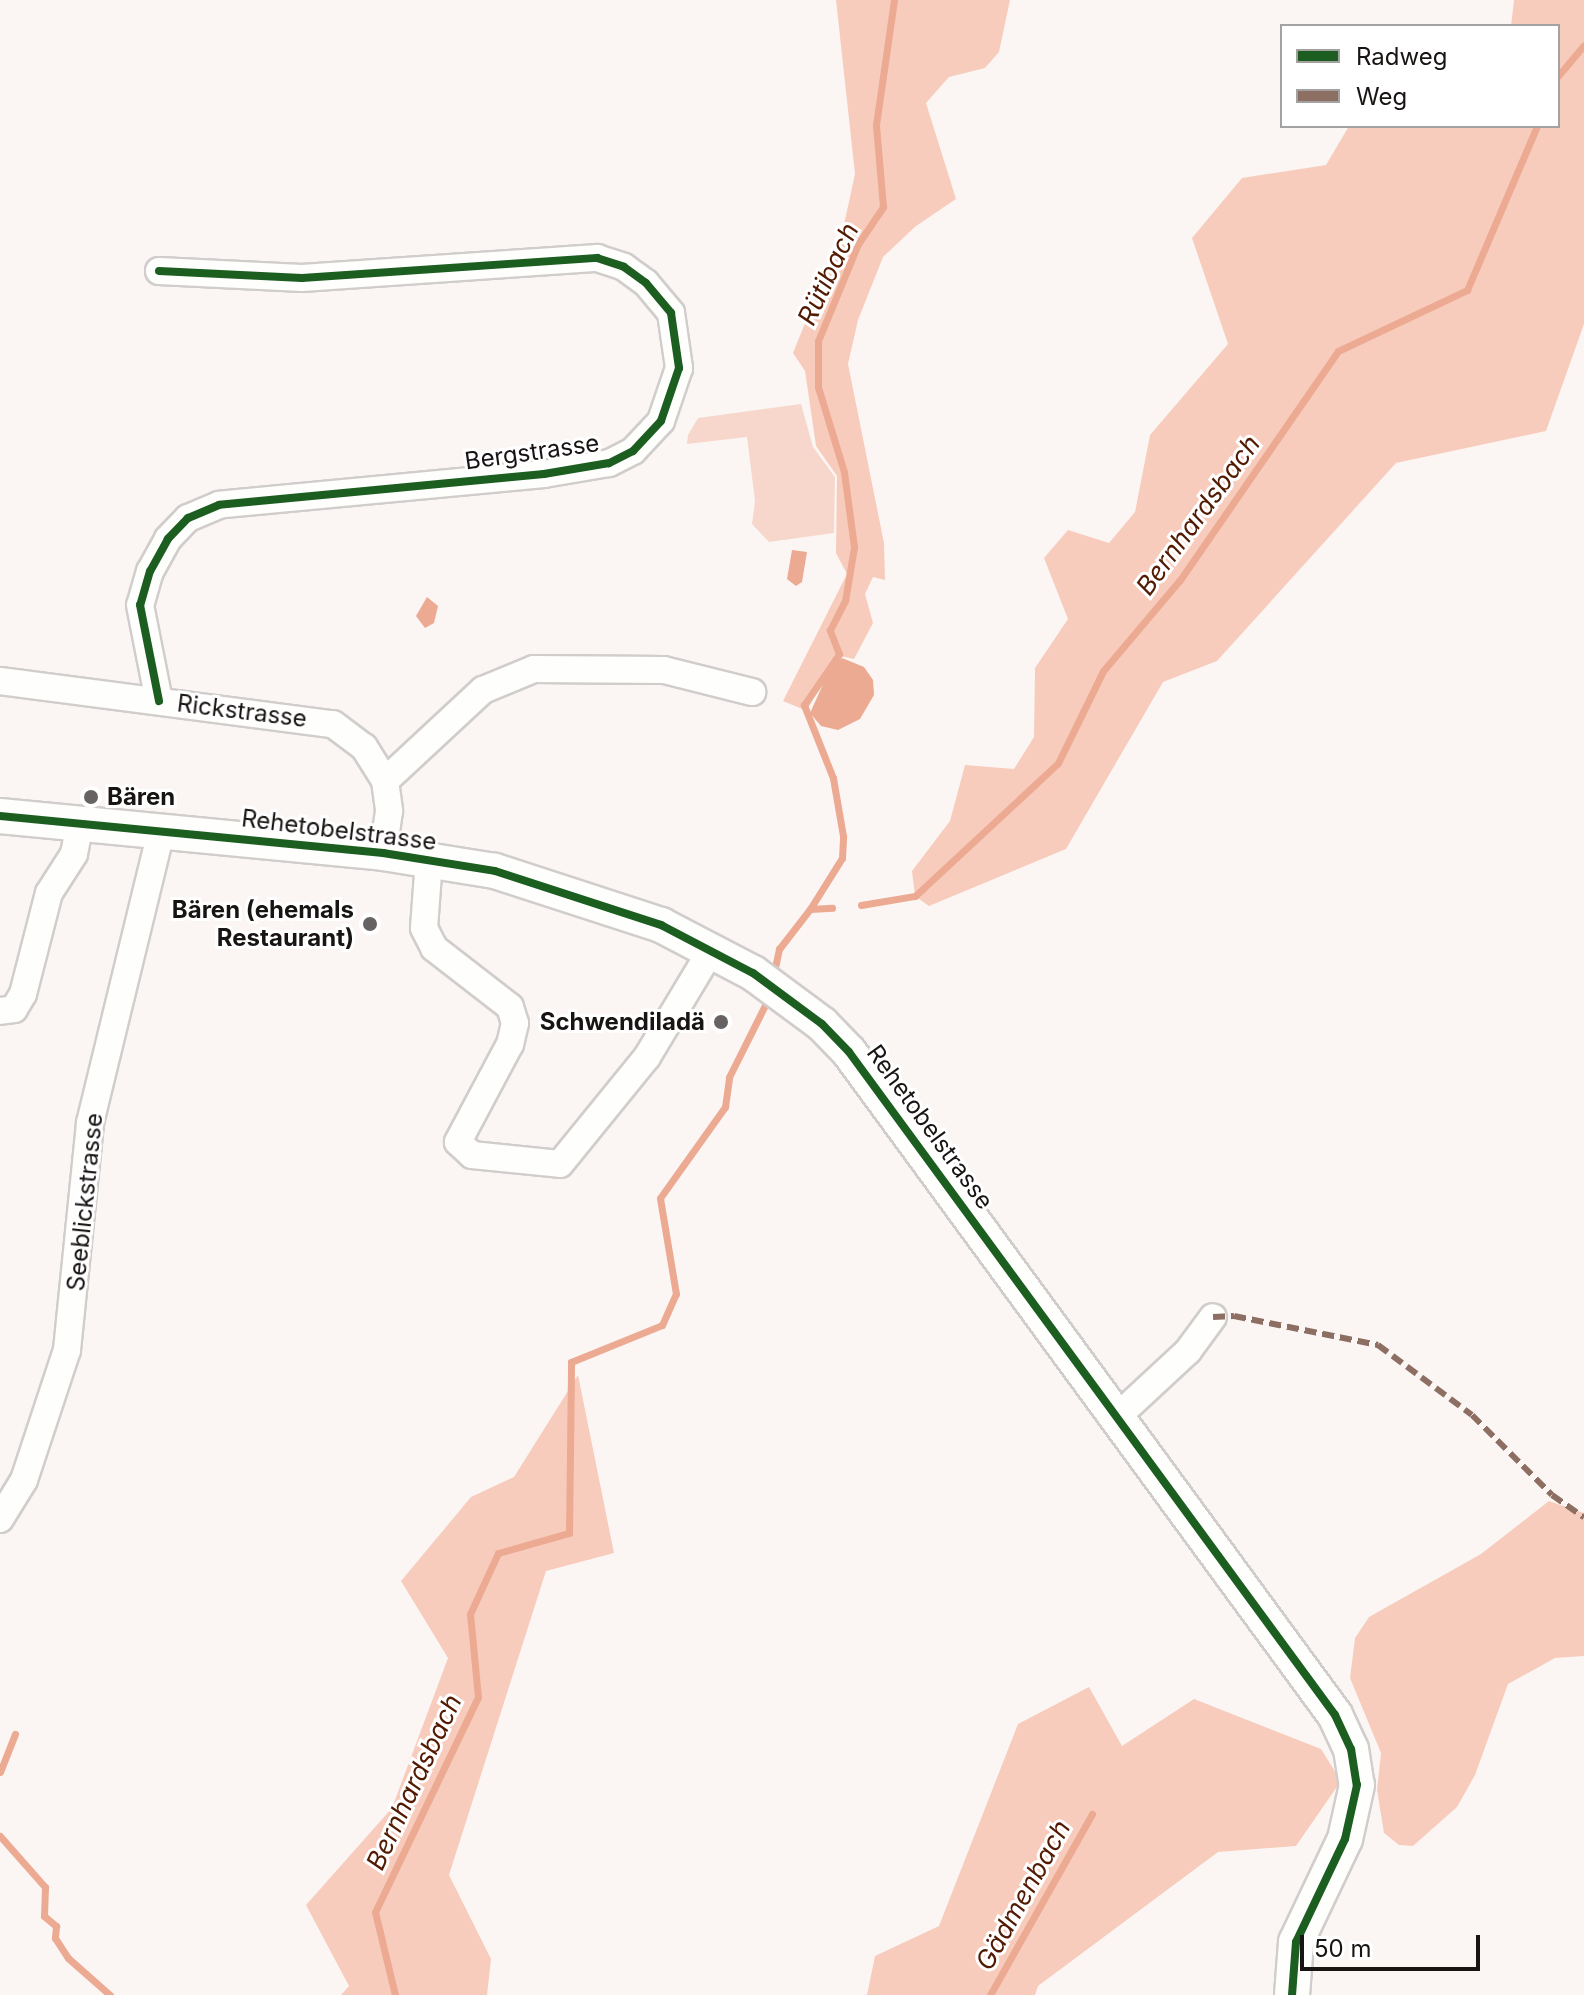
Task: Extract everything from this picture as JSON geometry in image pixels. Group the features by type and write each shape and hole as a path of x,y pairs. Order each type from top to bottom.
{"street":[{"name":"Bergstrasse","path":"159,271 302,278 597,258 635,275 671,313 679,368 661,421 633,451 609,463 569,472 219,505 188,518 162,550 140,605 159,701"},
{"path":"385,781 483,690 534,669 664,670 752,692"},
{"name":"Rickstrasse","path":"0,681 333,724 364,747 385,781 389,811 383,853"},
{"name":"Rehetobelstrasse","path":"0,816 383,853 554,887 661,925 712,949 771,985 849,1052 1309,1676 1351,1749 1357,1785 1352,1814 1296,1942 1292,1995"},
{"path":"0,1011 14,1009 23,994 49,893 74,854 80,822"},
{"name":"Seeblickstrasse","path":"0,1519 24,1480 67,1350 90,1123 161,831"},
{"path":"429,860 424,928 434,948 510,1007 515,1023 510,1044 458,1142 472,1155 560,1164 647,1057 712,949"},
{"path":"1118,1416 1188,1351 1213,1317"}],"shaded area":[{"path":"836,0 1010,0 999,52 985,68 949,77 926,103 956,199 916,226 883,257 858,320 848,364 884,543 885,580 873,577 865,594 873,623 854,659 841,656 829,667 807,711 783,701 847,574 836,553 837,476 816,446 805,371 793,353 843,229 855,174"},
{"path":"1514,0 1584,0 1584,324 1546,431 1396,463 1217,661 1163,682 1066,849 929,906 915,896 912,871 950,821 965,765 1014,769 1034,737 1035,668 1068,619 1044,558 1068,530 1109,543 1135,512 1150,435 1228,344 1192,238 1242,178 1326,165 1348,128 1560,128 1560,24 1511,24"},
{"path":"801,404 813,447 835,477 834,533 769,542 752,524 755,501 747,437 687,444 688,435 698,418"},
{"path":"792,550 807,552 802,582 796,586 787,579"},
{"path":"427,597 438,606 434,623 425,628 416,616"},
{"path":"842,658 864,667 873,680 874,695 860,719 838,730 821,726 810,713 830,669"},
{"path":"578,1375 614,1553 546,1571 449,1875 491,1959 487,1995 341,1995 349,1986 306,1905 392,1808 448,1658 401,1581 471,1497 514,1477"},
{"path":"1549,1501 1584,1513 1584,1656 1555,1658 1508,1684 1475,1775 1457,1807 1413,1846 1399,1845 1384,1833 1377,1790 1381,1753 1350,1678 1355,1638 1369,1617 1481,1554"},
{"path":"1089,1687 1122,1746 1194,1699 1321,1749 1341,1781 1296,1846 1218,1852 1038,1986 1035,1995 867,1995 875,1956 939,1926 1018,1724"}],"waterway":[{"name":"Rütibach","path":"810,909 842,858 843,836 833,778 804,705 839,654 830,630 845,601 854,547 844,472 818,387 818,341 858,244 883,207 876,125 894,0"},
{"name":"Bernhardsbach","path":"1560,74 1584,45"},
{"name":"Bernhardsbach","path":"861,905 915,896 1058,763 1103,671 1180,580 1338,351 1467,290 1536,128"},
{"name":"Bernhardsbach","path":"773,977 779,949 810,909 832,908"},
{"name":"Bernhardsbach","path":"395,1995 375,1912 478,1697 470,1614 498,1553 569,1533 571,1362 662,1325 676,1294 660,1198 725,1107 729,1077 769,997"},
{"path":"0,1772 15,1734"},
{"name":"Gädmenbach","path":"990,1995 1092,1814"},
{"path":"0,1836 45,1887 44,1916 56,1926 55,1938 68,1958 110,1995"}],"marked path":[{"path":"1213,1317 1234,1316 1378,1345 1472,1415 1552,1495 1584,1517"}],"cycle path":[{"path":"159,271 302,278 597,258 624,267 646,283 671,313 679,368 661,421 633,451 609,463 544,474 219,505 188,518 168,539 150,571 140,605 159,701"},
{"path":"0,816 383,853 495,871 661,925 753,973 822,1024 849,1052 1335,1715 1351,1749 1357,1785 1345,1839 1296,1942 1292,1995"}],"place":[{"name":"Bären","path":"91,797"},
{"name":"Bären (ehemals Restaurant)","path":"370,924"},
{"name":"Schwendiladä","path":"721,1022"}]}
